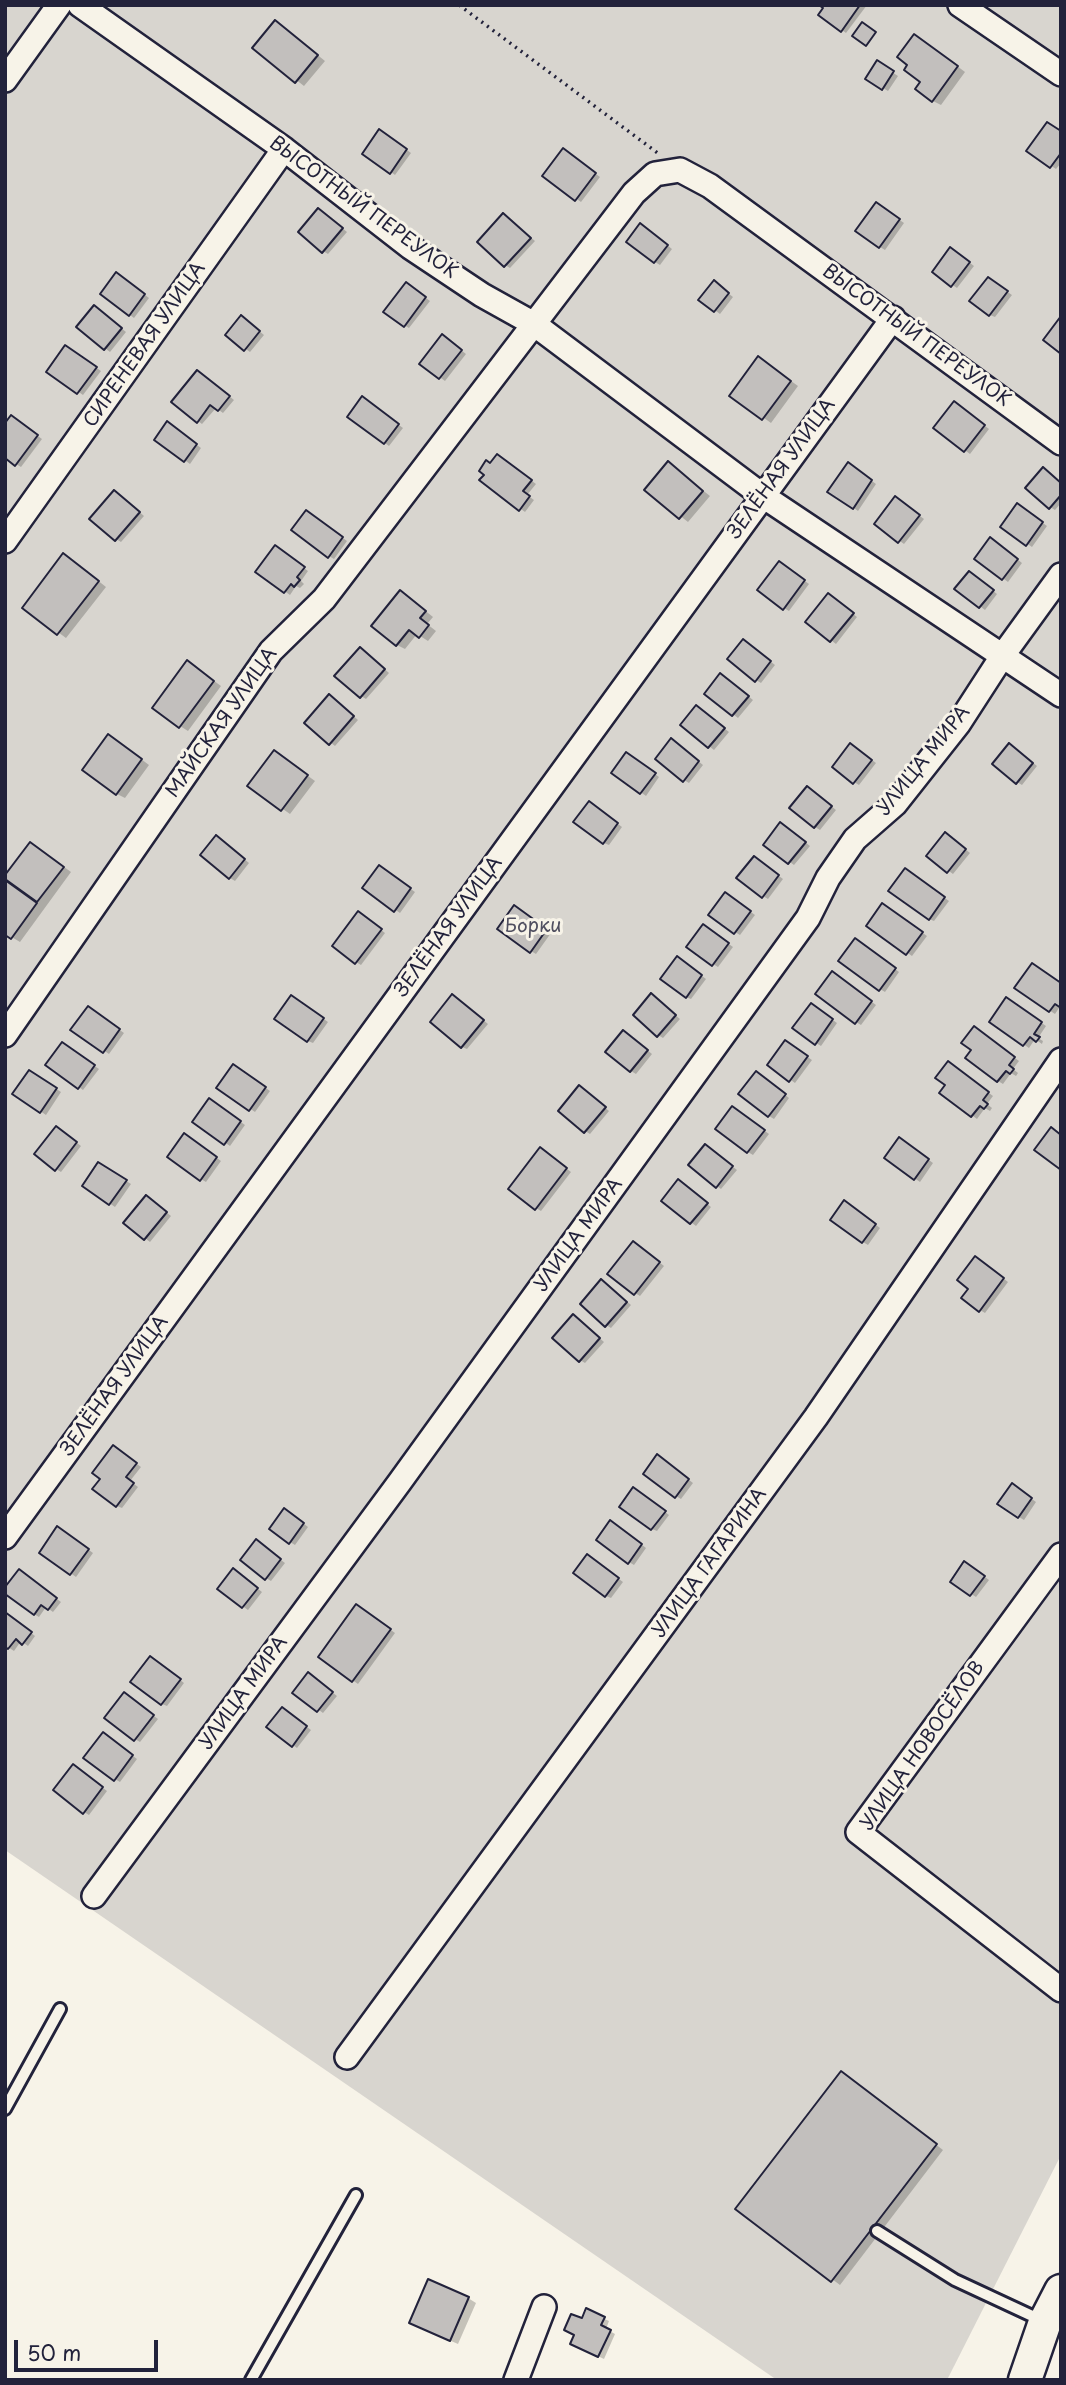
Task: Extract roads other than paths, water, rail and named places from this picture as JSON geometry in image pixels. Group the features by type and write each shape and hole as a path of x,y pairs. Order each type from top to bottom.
{"street":[{"path":"5,80 59,5"},
{"name":"ВЫСОТНЫЙ ПЕРЕУЛОК","path":"80,5 284,149 410,247 482,295 534,324 763,496 1061,695"},
{"path":"960,5 1061,74"},
{"name":"СИРЕНЕВАЯ УЛИЦА","path":"5,541 284,149"},
{"name":"ВЫСОТНЫЙ ПЕРЕУЛОК","path":"534,324 634,194 655,174 680,170 710,186 1061,443"},
{"name":"ЗЕЛЁНАЯ УЛИЦА","path":"5,1537 892,318"},
{"name":"МАЙСКАЯ УЛИЦА","path":"5,1035 271,651 324,599 534,324"},
{"name":"УЛИЦА МИРА","path":"94,1896 408,1472 808,918 828,878 855,839 903,794 959,723 1061,575"},
{"name":"УЛИЦА ГАГАРИНА","path":"346,2057 816,1417 1061,1060"},
{"name":"УЛИЦА НОВОСЁЛОВ","path":"1061,1555 858,1832 1061,1990"},
{"path":"1025,2380 1045,2322 1061,2291"},
{"path":"516,2380 544,2307"}],"lane":[{"path":"5,2109 60,2009"},
{"path":"251,2380 356,2195"},
{"path":"877,2231 955,2280 1045,2322"}],"park label":[{"name":"Борки","path":"533,927"}]}
